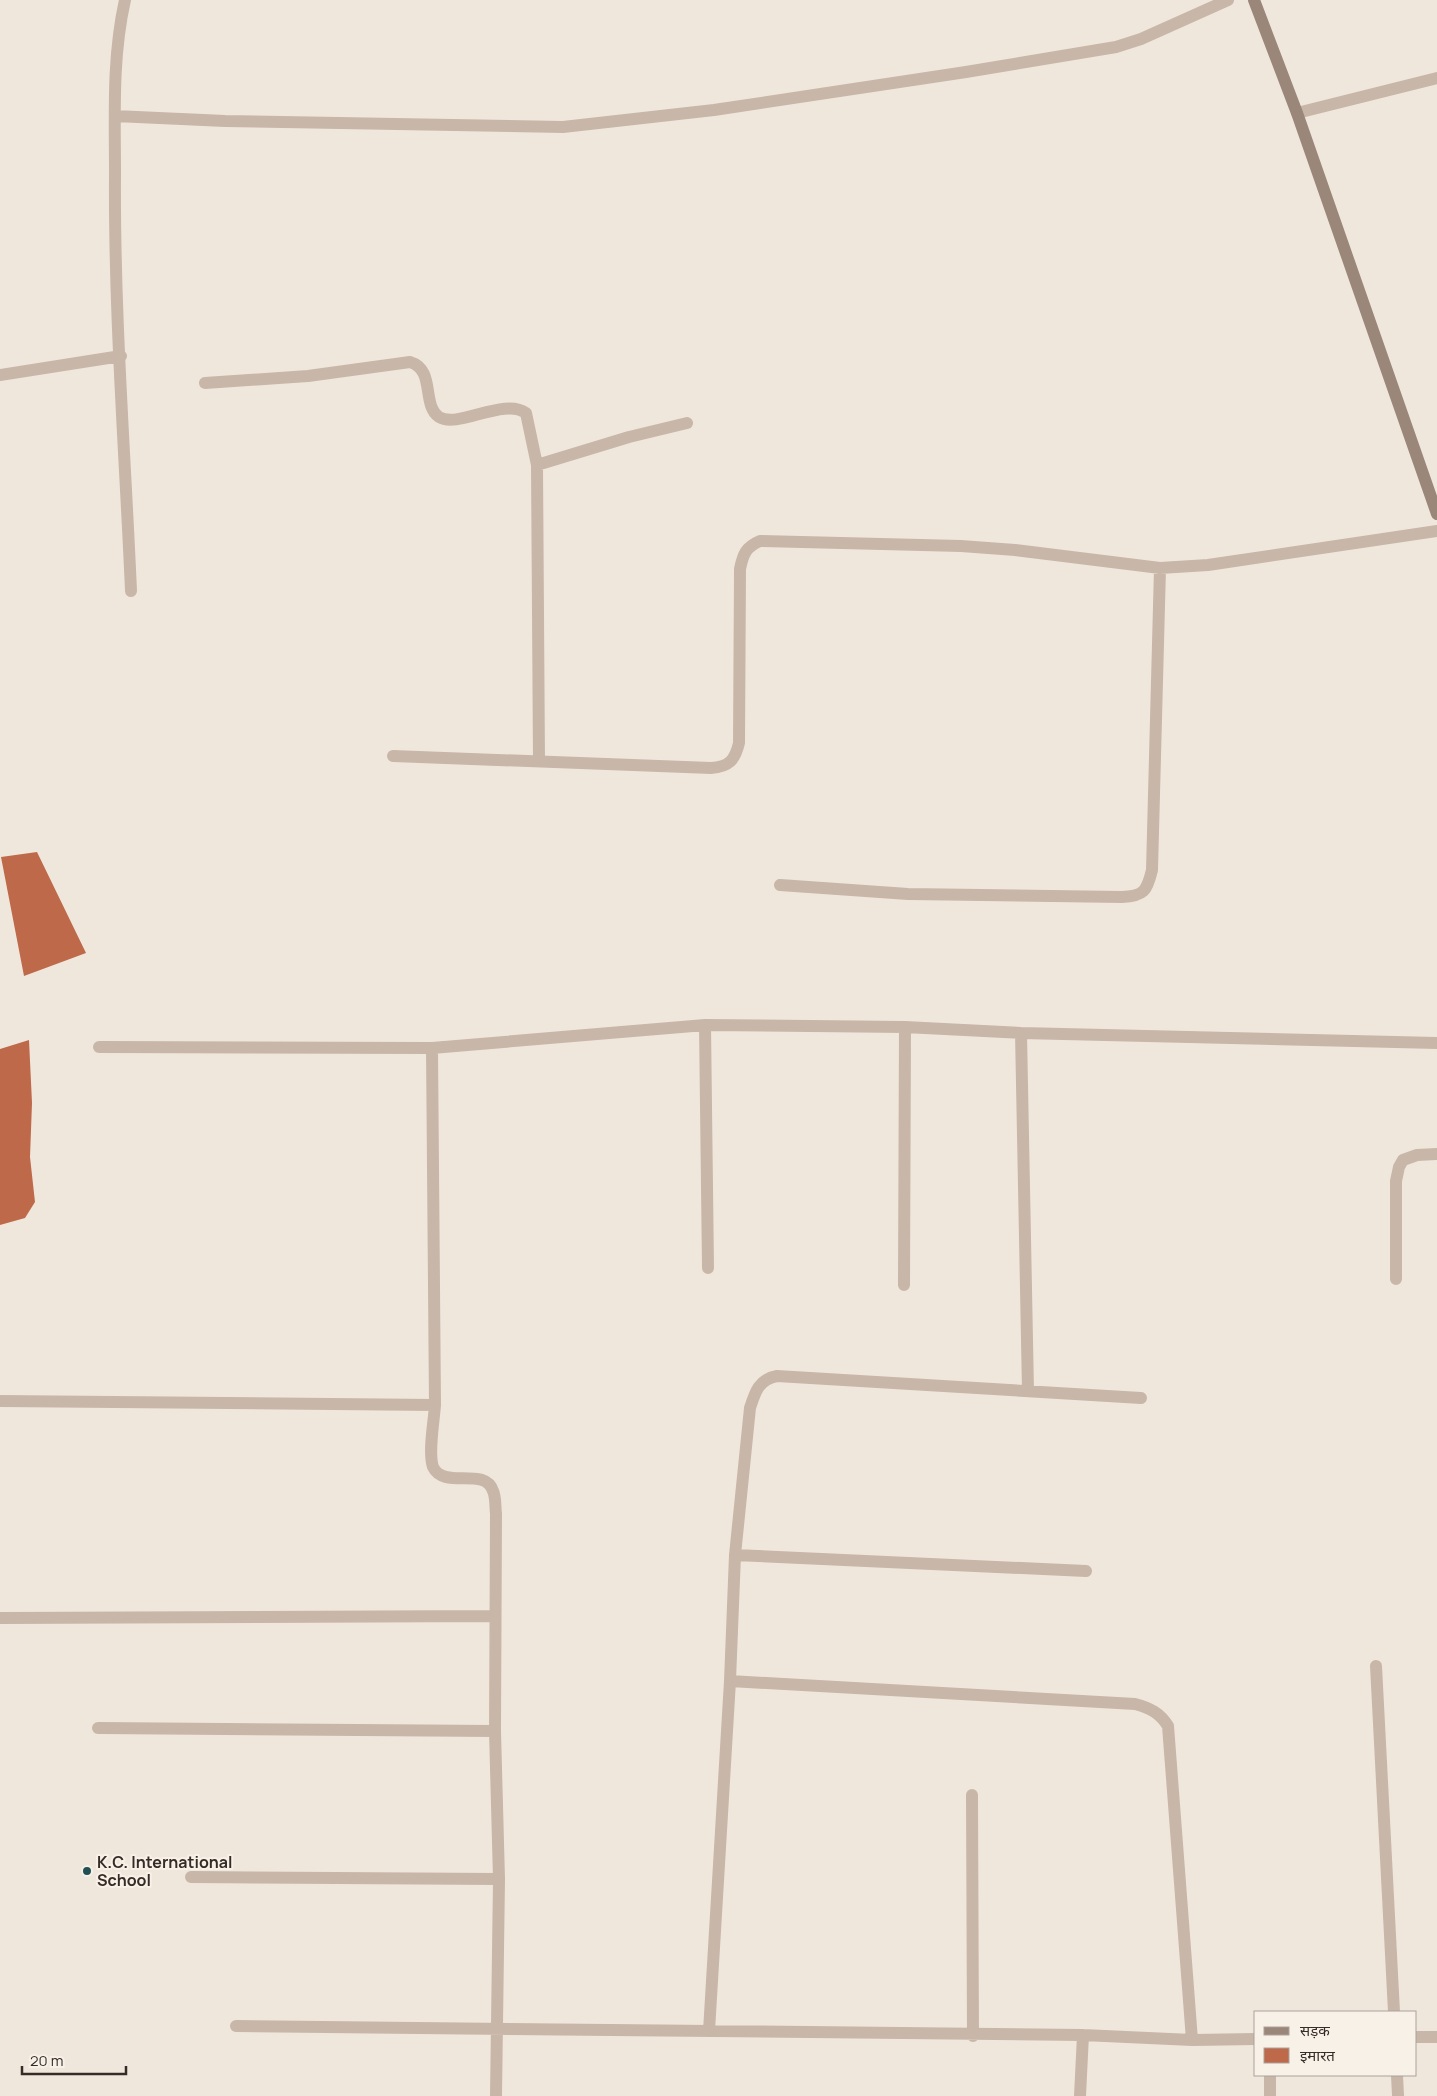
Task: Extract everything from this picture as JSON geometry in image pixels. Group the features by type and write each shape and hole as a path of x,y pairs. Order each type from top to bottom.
{"street":[{"path":"125,0 116,44 116,305 121,356 131,591"},
{"path":"115,116 234,121 563,127 714,110 966,72 1108,48 1141,39 1228,0"},
{"path":"1254,0 1297,113 1437,514"},
{"path":"1297,113 1437,78"},
{"path":"0,375 121,356"},
{"path":"205,383 308,376 410,362 415,363 424,371 434,410 439,416 451,419 512,407 526,413 538,465 539,761"},
{"path":"538,465 621,440 687,423"},
{"path":"393,756 711,768 728,765 736,756 739,743 740,569 744,552 751,545 760,541 961,546 1160,568 1208,565 1437,532"},
{"path":"780,885 908,894 956,895 1136,896 1144,892 1152,870 1160,568"},
{"path":"705,1025 708,1268"},
{"path":"98,1047 432,1048 705,1025 905,1027 1021,1033 1437,1043"},
{"path":"904,1285 905,1027"},
{"path":"1021,1033 1028,1391"},
{"path":"432,1048 435,1405 432,1458 438,1474 446,1478 486,1482 493,1489 496,1514 495,1731 499,1879 496,2096"},
{"path":"1396,1279 1396,1181 1399,1167 1404,1160 1417,1156 1437,1154"},
{"path":"709,2031 730,1681 735,1555 750,1408 758,1386 764,1380 777,1376 1140,1398"},
{"path":"0,1401 435,1405"},
{"path":"735,1555 1086,1571"},
{"path":"0,1618 495,1616"},
{"path":"1376,1666 1394,2011"},
{"path":"730,1681 1134,1704 1148,1708 1162,1716 1168,1726 1192,2040"},
{"path":"98,1728 495,1731"},
{"path":"972,1795 973,2036"},
{"path":"191,1876 499,1879"},
{"path":"236,2026 1083,2036 1192,2040 1254,2038"},
{"path":"1080,2096 1083,2036"},
{"path":"1417,2037 1437,2037"},
{"path":"1270,2076 1270,2096"},
{"path":"1397,2076 1398,2096"}],"building":[{"path":"37,852 86,953 24,976 1,857"},
{"path":"29,1040 32,1103 30,1157 35,1202 25,1218 0,1225 0,1049"}],"place":[{"name":"K.C. International School","path":"87,1871"}]}
